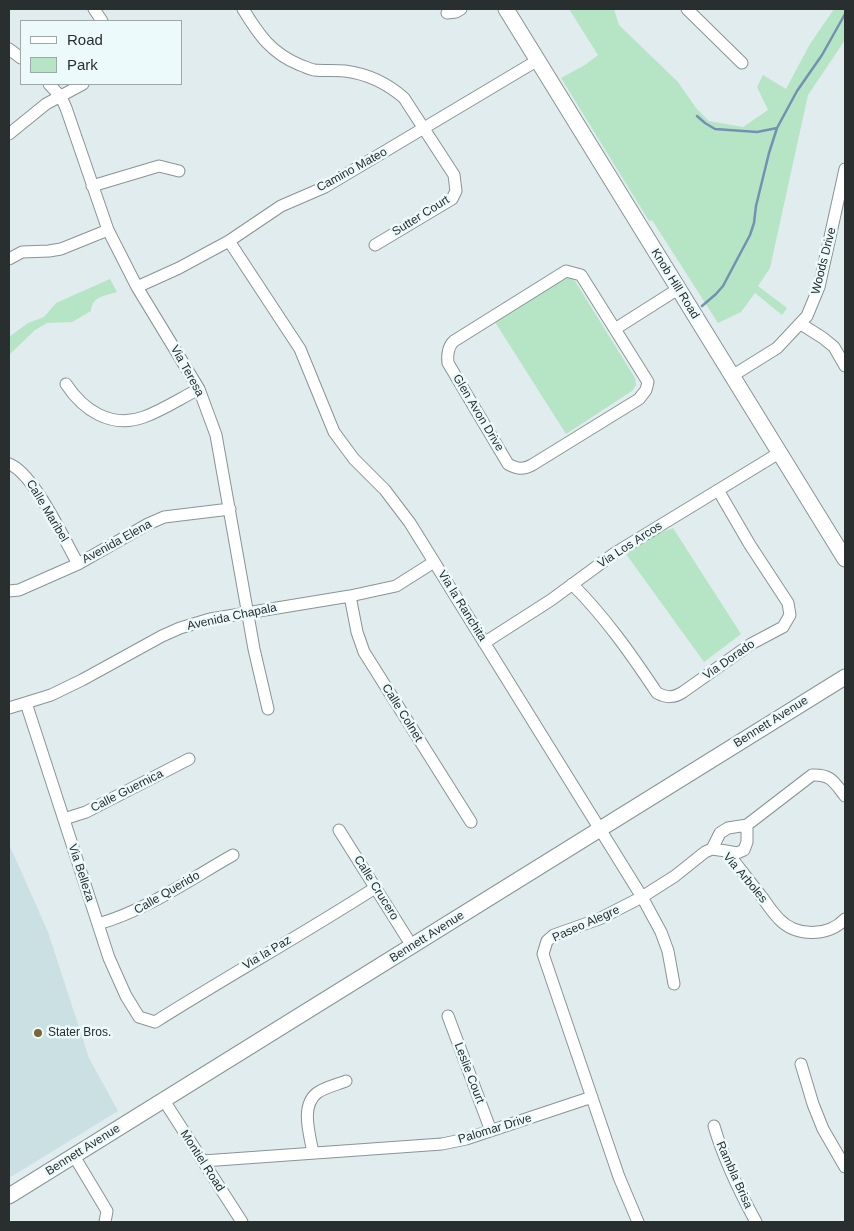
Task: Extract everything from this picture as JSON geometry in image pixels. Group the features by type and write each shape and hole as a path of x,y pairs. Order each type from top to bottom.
{"street":[{"path":"94,9 101,20"},
{"path":"243,9 269,46 285,58 312,70 345,71 371,76 404,98 425,128"},
{"path":"447,13 456,12 461,9"},
{"name":"Knob Hill Road","path":"506,9 845,559"},
{"path":"687,9 742,63"},
{"path":"9,49 20,57"},
{"name":"Camino Mateo","path":"137,287 179,268 229,241 281,206 325,187 538,60"},
{"name":"Via Teresa","path":"50,85 61,97 66,108 108,230 137,287 199,389 216,435 254,649 268,710"},
{"path":"9,134 46,104 81,85"},
{"name":"Sutter Court","path":"375,245 452,198 456,191 454,175 425,128"},
{"path":"92,186 159,166 179,171"},
{"name":"Woods Drive","path":"732,376 778,348 807,316 819,287 845,169"},
{"path":"9,259 22,252 61,249 108,230"},
{"name":"Via la Ranchita","path":"229,241 300,349 334,432 354,459 390,497 410,523 642,897 661,932 668,951 674,984"},
{"name":"Glen Avon Drive","path":"566,272 581,275 615,329 648,382 646,390 639,399 525,469 516,468 508,464 448,363 447,358 451,344 566,272"},
{"path":"615,329 678,289"},
{"path":"801,324 834,347 845,366"},
{"path":"66,384 83,406 102,416 121,420 143,417 199,389"},
{"name":"Via Los Arcos","path":"484,643 551,600 615,553 779,452"},
{"name":"Calle Maribel","path":"9,464 25,475 52,515 78,564"},
{"name":"Via Dorado","path":"572,584 595,607 627,648 657,693 664,696 676,696 683,692 751,644 783,626 790,615 788,603 750,545 718,490"},
{"name":"Avenida Elena","path":"9,591 19,590 78,564 148,524 164,517 230,509"},
{"name":"Avenida Chapala","path":"9,708 51,695 180,628 210,619 350,596 396,586 434,562"},
{"name":"Calle Colnet","path":"350,596 357,632 364,652 471,822"},
{"name":"Bennett Avenue","path":"9,1196 845,676"},
{"name":"Via Belleza","path":"26,703 109,958 126,996 139,1017 155,1022 160,1018"},
{"name":"Calle Guernica","path":"64,819 86,812 189,759"},
{"name":"Via Arboles","path":"845,796 833,781 824,774 812,775 747,825 728,828 720,833 712,849 726,851 779,920 793,929 817,933 829,930 845,919"},
{"path":"726,851 737,853 744,850 747,842 747,825"},
{"name":"Calle Crucero","path":"339,830 412,946"},
{"name":"Paseo Alegre","path":"592,1098 543,954 547,941 554,935 599,919 642,897 712,849"},
{"name":"Calle Querido","path":"98,924 120,918 142,908 233,855"},
{"name":"Via la Paz","path":"160,1018 291,938 317,925 375,888"},
{"name":"Leslie Court","path":"448,1016 491,1131"},
{"path":"801,1064 823,1129 845,1167"},
{"path":"313,1153 307,1111 314,1095 346,1081"},
{"path":"592,1098 618,1177 638,1222"},
{"name":"Palomar Drive","path":"203,1161 442,1144 466,1139 592,1098"},
{"name":"Montiel Road","path":"163,1099 242,1222"},
{"name":"Rambla Brisa","path":"714,1126 721,1149 740,1194 756,1222"},
{"path":"74,1156 107,1212 105,1222"}],"shaded area":[{"path":"9,844 48,932 89,1058 118,1111 9,1178"}],"green space":[{"path":"569,9 614,9 619,25 678,82 696,108 709,121 743,127 768,110 757,87 763,75 786,89 810,44 834,9 845,9 845,40 808,95 770,268 758,286 787,308 782,315 755,293 741,312 718,323 652,220 649,221 561,78 585,65 598,55"},
{"path":"569,277 575,281 635,378 636,385 632,391 566,434 495,322 561,280"},
{"path":"110,279 117,292 97,299 91,311 72,322 47,323 35,330 9,355 9,337 28,323 44,317 56,303"},
{"path":"673,528 741,634 704,662 626,554 657,534"}],"waterway":[{"path":"702,306 723,286 750,235 769,153 777,128 797,91 822,55 845,14"},
{"path":"697,116 715,129 757,132 777,128"}],"place":[{"name":"Stater Bros.","path":"38,1033"}]}
